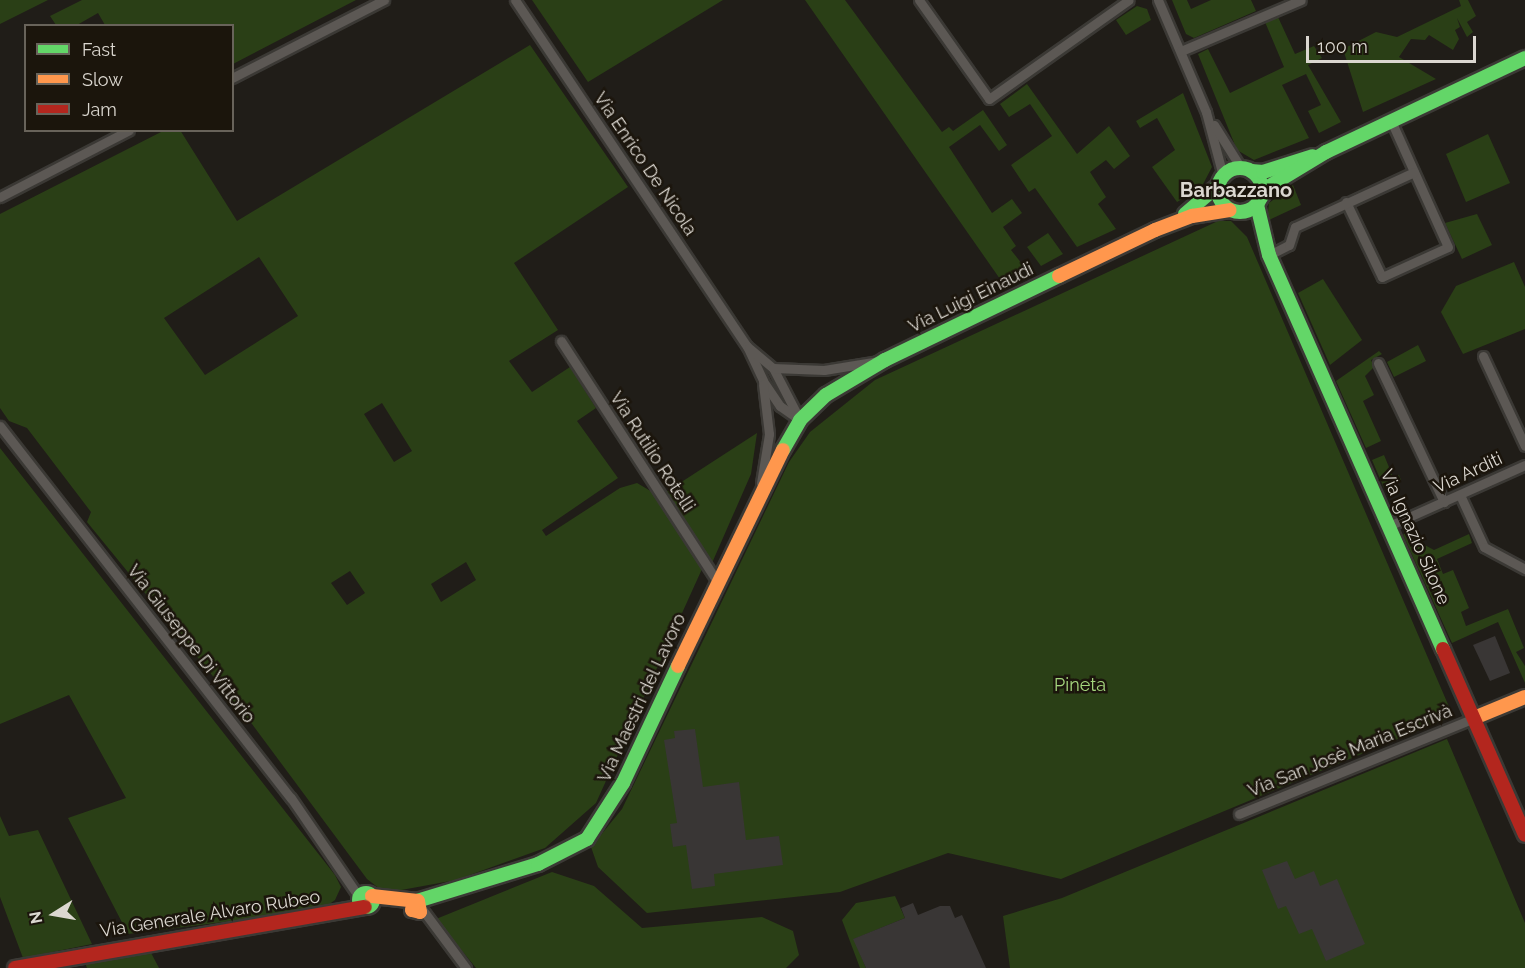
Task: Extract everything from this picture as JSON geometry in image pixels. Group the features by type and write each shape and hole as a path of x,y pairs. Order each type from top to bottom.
{"street":[{"path":"234,77 384,0"},
{"name":"Via Enrico De Nicola","path":"515,0 747,346"},
{"path":"919,0 989,99 1129,0"},
{"path":"1158,0 1206,112 1221,180 1220,199 1235,211 1259,201 1326,152"},
{"path":"1181,51 1301,0"},
{"path":"1221,180 1246,170 1263,172 1326,152 1525,58"},
{"path":"1206,112 1246,170 1261,182 1259,201"},
{"path":"1346,202 1382,277 1448,247 1391,121"},
{"path":"0,197 125,132"},
{"path":"1269,255 1289,245 1295,227 1414,171"},
{"name":"Via Luigi Einaudi","path":"800,420 826,395 885,360 1168,225 1204,202 1221,180"},
{"name":"Via Ignazio Silone","path":"1259,201 1269,255"},
{"name":"Via Luigi Einaudi","path":"1168,225 1235,211"},
{"name":"Via Ignazio Silone","path":"1235,211 1269,255 1391,525 1525,835"},
{"name":"Via Rutilio Rotelli","path":"561,341 717,581"},
{"path":"747,346 773,368 800,420"},
{"path":"747,346 763,381 780,406 800,420"},
{"path":"1483,356 1525,446"},
{"path":"773,368 824,370 885,360"},
{"path":"1378,363 1444,502"},
{"path":"760,489 769,434 763,381"},
{"name":"Via Maestri del Lavoro","path":"366,900 420,908 557,857 587,839 622,783 760,489 800,420"},
{"name":"Via Giuseppe Di Vittorio","path":"0,426 366,900"},
{"name":"Via Arditi","path":"1391,525 1525,465"},
{"path":"1460,495 1484,547 1525,569"},
{"path":"1474,718 1525,697"},
{"name":"Via San Josè Maria Escrivà","path":"1239,814 1474,718"},
{"name":"Via Generale Alvaro Rubeo","path":"15,968 342,911 366,900"},
{"path":"420,908 466,968"}],"green space":[{"path":"0,0 48,0 0,24"},
{"path":"82,0 356,0 234,63 234,24 104,24 98,13 79,24 55,24 50,16"},
{"path":"532,0 723,0 588,82"},
{"path":"805,0 845,0 942,132 949,127 953,131 983,110 1007,145 999,151 980,125 949,147 992,213 1012,199 1022,213 1003,227 1016,246 1011,250 1026,269 1000,279"},
{"path":"1172,0 1187,0 1191,9 1211,0 1251,0 1256,11 1194,38 1186,34"},
{"path":"1459,0 1468,0 1476,16 1467,22 1473,32 1467,37 1457,18 1460,27 1455,30 1459,39 1453,50 1429,35 1425,40 1411,39 1399,57 1436,79 1363,112 1343,49 1376,32 1397,37 1461,6"},
{"path":"1137,6 1147,9 1151,20 1126,35 1116,20"},
{"path":"1278,17 1295,54 1314,46 1322,58 1308,65 1341,122 1319,133 1308,111 1321,105 1306,74 1282,85 1309,138 1254,160 1237,150 1198,54 1208,49 1230,93 1284,67 1265,22"},
{"path":"530,45 628,187 514,263 558,330 509,361 532,392 570,367 596,408 577,421 618,478 542,530 546,536 620,488 637,483 654,493 702,569 596,803 545,848 456,880 385,893 367,879 252,724 87,522 91,512 27,428 9,421 0,408 0,214 161,132 181,132 237,221","holes":["259,257 298,316 205,375 164,318","382,403 412,451 394,462 364,414","466,562 476,580 441,602 431,584","350,571 365,593 347,605 331,583"]},
{"path":"1027,84 1077,154 1109,126 1130,156 1114,169 1106,160 1090,172 1106,197 1098,204 1116,229 1077,247 1035,188 1029,192 1011,165 1052,136 1030,104 1009,117 1000,104"},
{"path":"1183,93 1212,167 1201,188 1177,202 1152,167 1175,150 1157,118 1140,128 1136,121"},
{"path":"1488,134 1510,183 1466,202 1446,154"},
{"path":"1293,185 1301,205 1267,221 1269,203"},
{"path":"1477,214 1492,245 1462,259 1445,223"},
{"name":"Pineta","path":"1218,221 1231,221 1247,237 1453,716 1061,879 948,853 840,892 647,913 598,867 591,847 622,809 789,462 810,432 875,380"},
{"path":"1048,233 1063,254 1041,266 1027,247"},
{"path":"1514,262 1525,287 1525,329 1463,354 1441,312 1456,286"},
{"path":"1323,279 1362,340 1330,365 1298,293"},
{"path":"1418,345 1426,361 1394,377 1387,362"},
{"path":"1379,351 1382,354 1371,360 1374,367 1365,376 1374,395 1363,401 1381,441 1366,448 1336,381"},
{"path":"757,433 751,474 712,563 666,492"},
{"path":"0,448 335,875 341,887 335,900 321,910 128,934 68,818 126,798 69,695 0,724"},
{"path":"1384,455 1393,477 1399,475 1401,480 1384,488 1372,460"},
{"path":"1411,526 1419,542 1434,550 1469,534 1472,543 1437,559 1443,574 1453,570 1469,608 1461,612 1466,626 1508,609 1524,648 1516,652 1525,666 1525,683 1498,622 1452,643 1403,535"},
{"path":"1447,739 1525,923 1525,968 1010,968 1003,916 1062,898"},
{"path":"0,816 9,836 38,830 92,944 23,958 0,897"},
{"path":"552,872 594,886 642,928 762,917 793,931 799,955 786,968 476,968 436,919"},
{"path":"895,896 905,918 854,939 866,968 860,968 842,920 856,903"},
{"path":"149,949 159,968 87,968 85,963"}],"building":[{"path":"1495,636 1510,673 1490,681 1473,645"},
{"path":"695,729 703,787 739,782 746,840 779,836 783,865 714,874 715,886 692,889 686,845 673,847 670,824 677,823 664,740 675,738 674,731"},
{"path":"1287,861 1295,879 1314,871 1320,886 1337,879 1365,944 1326,961 1312,929 1299,934 1286,906 1278,909 1262,870"},
{"path":"913,903 918,915 940,906 950,906 955,918 962,915 986,968 866,968 853,939 905,918 901,908"}],"traffic: fast":[{"path":"1262,196 1268,187 1326,152 1525,58"},
{"path":"1251,171 1263,172 1313,156"},
{"path":"1240,168 1256,174 1262,190 1256,206 1240,212 1224,206 1218,190 1224,174 1240,168"},
{"path":"1185,214 1219,185"},
{"path":"1257,205 1269,255 1443,649"},
{"path":"783,450 800,420 826,395 885,360 1059,276"},
{"path":"417,901 538,864 587,839 623,783 678,666"},
{"path":"363,893 369,893 373,900 369,907 363,907 359,903 359,897 363,893"}],"traffic: slow":[{"path":"1059,276 1155,230 1192,216 1230,210"},
{"path":"678,666 783,450"},
{"path":"1474,718 1525,697"},
{"path":"372,896 418,901 420,912 412,910 414,901"}],"traffic: jam":[{"path":"1443,649 1525,835"},
{"path":"15,968 365,907"}],"district":[{"name":"Barbazzano","path":"1236,190"}]}
